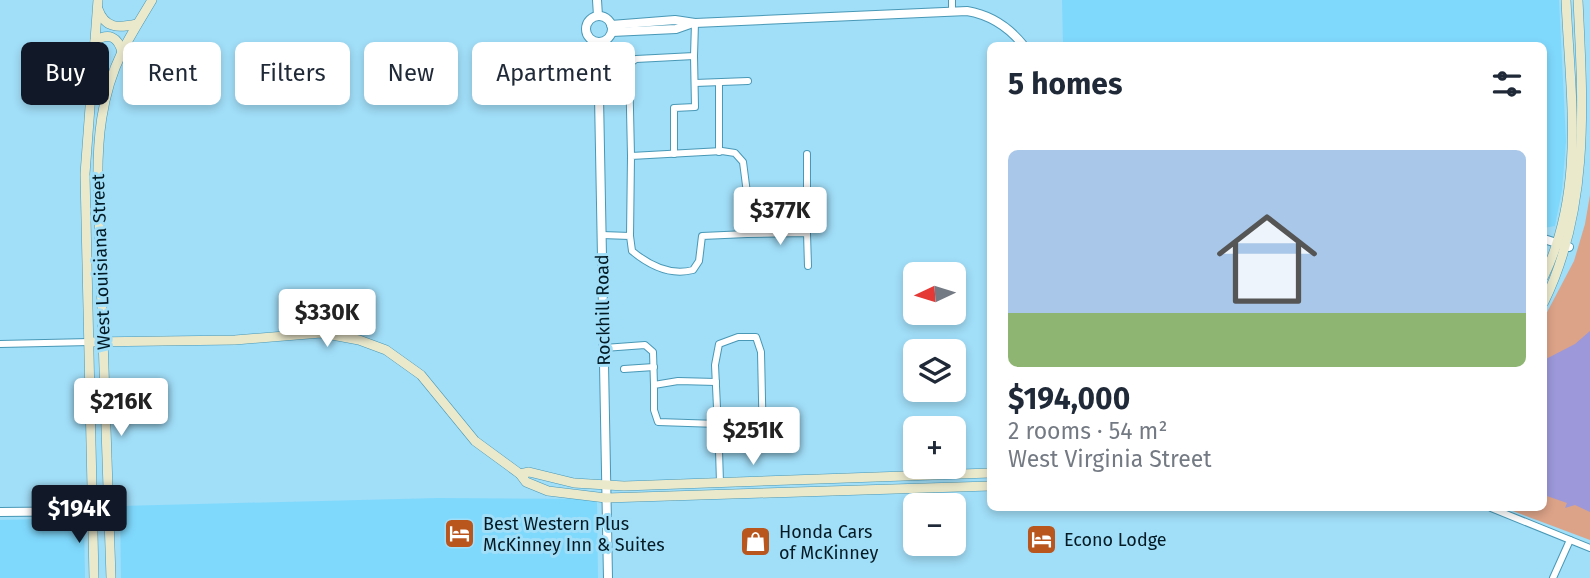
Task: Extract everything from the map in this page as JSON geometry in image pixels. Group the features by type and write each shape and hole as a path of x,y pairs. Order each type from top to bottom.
{"main road":[{"name":"West Louisiana Street","path":"111,578 98,188 102,110 109,83 122,52 152,0"},
{"path":"1547,269 1558,243 1572,177 1566,0"},
{"path":"1547,295 1569,247 1581,203 1585,174 1578,0"},
{"path":"98,4 103,20 112,26 137,24"},
{"path":"94,578 85,188 87,127 98,4"},
{"path":"95,41 104,36 112,37 118,42 122,52"},
{"path":"1571,106 1578,112 1580,159 1585,174"},
{"path":"85,188 98,188"},
{"path":"90,342 235,340 321,333 359,340 386,350 421,375 475,441 520,474 526,482 548,491 573,496 606,498 987,486"},
{"path":"520,474 529,472 574,483 606,486 987,473"}],"street":[{"path":"597,0 598,16"},
{"path":"952,0 952,11"},
{"path":"611,28 676,29 694,23 952,11 980,13 994,19 1020,42"},
{"path":"596,42 589,38 585,31 587,22 598,16 606,19 611,28 608,39 600,42"},
{"path":"674,154 674,108 695,107 694,23"},
{"path":"694,56 636,59 629,64 632,251 664,270 678,274 693,270 699,261 702,236 807,233"},
{"path":"695,83 748,81"},
{"path":"719,82 719,152"},
{"name":"Rockhill Road","path":"599,105 608,578"},
{"path":"631,156 735,153 743,162 747,193 747,234"},
{"path":"807,154 808,266"},
{"path":"747,193 807,194"},
{"path":"601,235 630,236"},
{"path":"1547,240 1569,247"},
{"path":"719,450 728,447 763,446 761,352 757,337 738,337 719,344 715,365 720,483"},
{"path":"0,344 90,342"},
{"path":"604,348 645,345 653,352 654,410 658,422 718,424"},
{"path":"624,369 654,367"},
{"path":"654,384 678,381 716,382"},
{"path":"0,512 108,511"},
{"path":"1498,511 1590,548"},
{"path":"1553,578 1570,540"}],"shaded area":[{"path":"1062,0 1559,0 1566,141 1562,190 1555,226 1547,227 1547,42 1063,42"},
{"path":"1590,195 1590,540 1513,511 1547,511 1547,312 1574,261"},
{"path":"1590,331 1590,512 1575,505 1565,508 1567,503 1547,496 1547,358 1575,344"},
{"path":"438,498 597,499 598,578 121,578 120,506"},
{"path":"84,518 85,578 0,578 0,520"}],"place":[{"name":"Best Western Plus McKinney Inn & Suites","path":"460,534"},
{"name":"Econo Lodge","path":"1041,540"},
{"name":"Honda Cars of McKinney","path":"756,542"}]}
